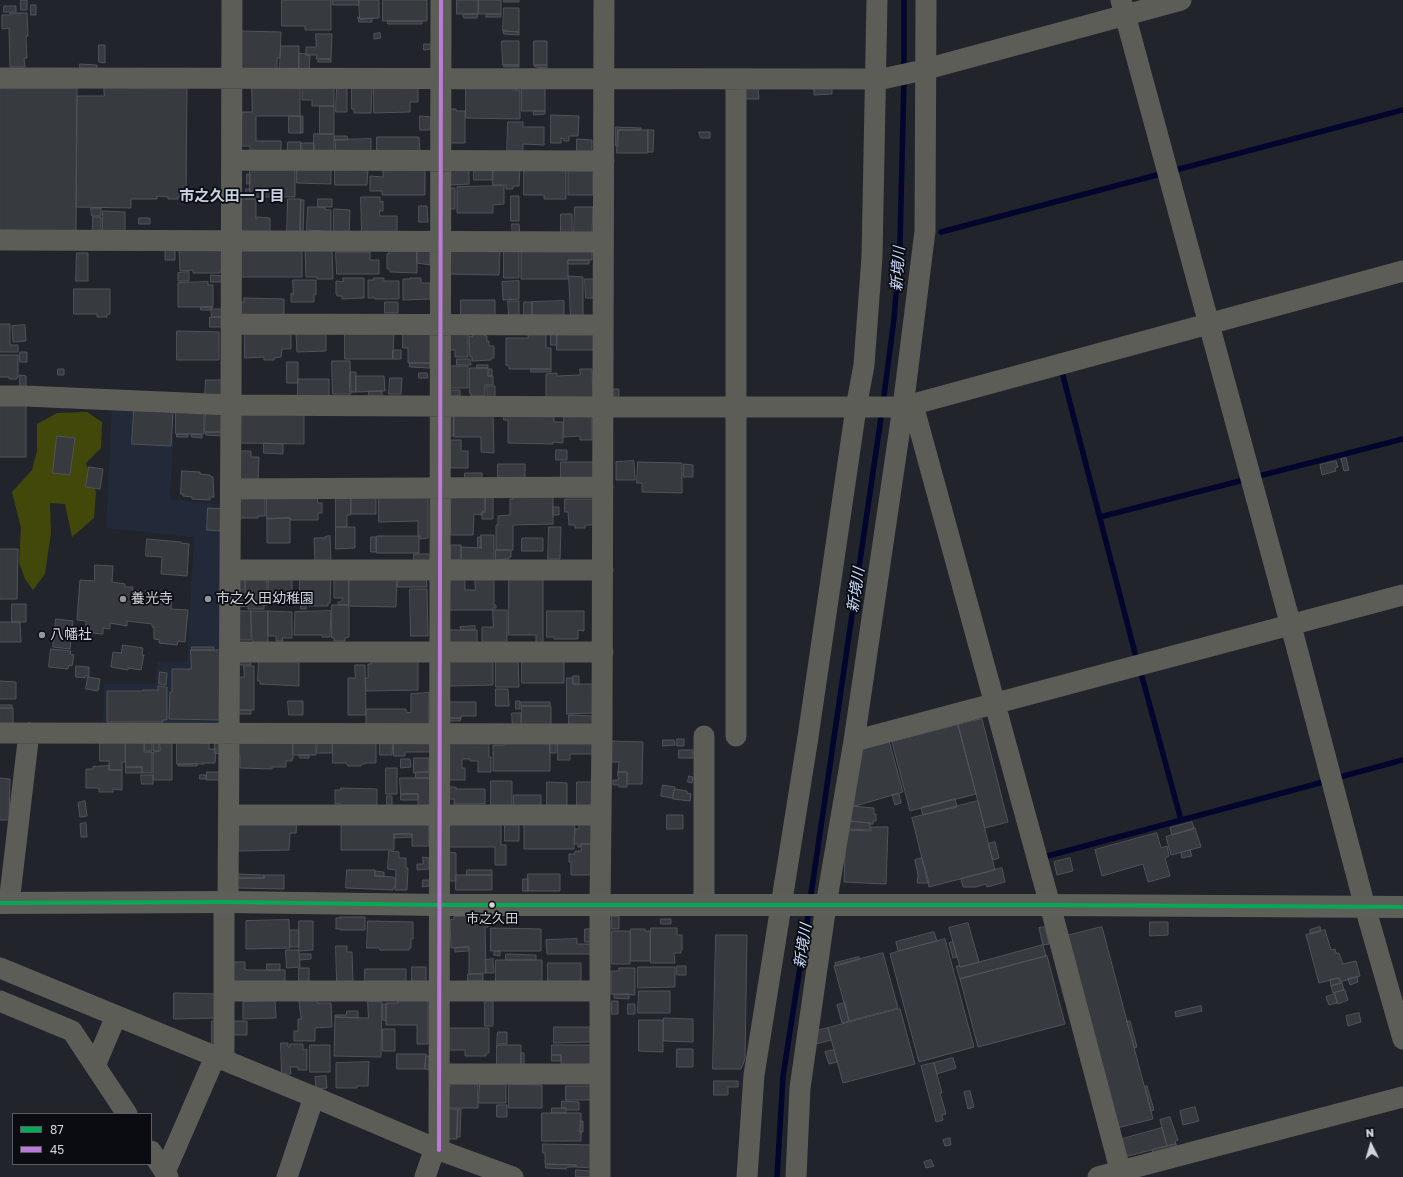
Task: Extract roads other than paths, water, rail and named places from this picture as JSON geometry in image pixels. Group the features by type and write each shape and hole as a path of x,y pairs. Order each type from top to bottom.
{"main road":[{"path":"4,903 226,902 440,905 600,904 1403,907"}],"street":[{"path":"166,1174 220,1058 224,991 230,734 232,0"},
{"path":"425,1177 437,1149 439,1074 442,0"},
{"path":"600,1177 604,0"},
{"path":"748,1177 754,1075 784,905 809,729 859,408 864,364 872,258 879,79 877,0"},
{"path":"796,1177 800,1088 824,905 854,741 904,406 925,231 922,70 926,0"},
{"path":"0,78 879,79 922,70 1123,8 1181,0"},
{"path":"1123,8 1210,324 1365,907 1403,1039"},
{"path":"736,79 736,736"},
{"path":"232,160 604,161"},
{"path":"0,240 231,242 603,242"},
{"path":"0,396 232,405 737,408 859,408 904,406 1403,271"},
{"path":"231,324 603,325"},
{"path":"904,406 994,704 1050,905 1121,1174"},
{"path":"231,489 602,487"},
{"path":"230,570 603,570"},
{"path":"854,741 1403,595"},
{"path":"230,652 602,652"},
{"path":"0,733 602,734"},
{"path":"4,903 29,733"},
{"path":"704,736 704,905"},
{"path":"229,815 601,815"},
{"path":"0,968 437,1149 513,1177"},
{"path":"224,991 600,991"},
{"path":"0,1001 72,1031 125,1113"},
{"path":"95,1066 116,1016"},
{"path":"439,1074 600,1074"},
{"path":"287,1177 314,1097"},
{"path":"1098,1177 1121,1174 1403,1097"},
{"path":"152,1153 166,1174"}],"waterway":[{"name":"新境川","path":"904,0 904,70"},
{"name":"新境川","path":"883,403 894,319 900,243 904,78"},
{"path":"941,232 1403,110"},
{"path":"1062,372 1136,657"},
{"name":"新境川","path":"810,901 882,411"},
{"path":"1100,517 1403,439"},
{"path":"1141,673 1181,820"},
{"path":"1336,778 1403,760"},
{"path":"1040,858 1327,781"},
{"name":"新境川","path":"777,1177 783,1076 809,910"}],"place":[{"name":"養光寺","path":"123,599"},
{"name":"市之久田幼稚園","path":"208,599"},
{"name":"八幡社","path":"42,635"},
{"name":"市之久田","path":"492,905"}],"district":[{"name":"市之久田一丁目","path":"232,196"}]}
